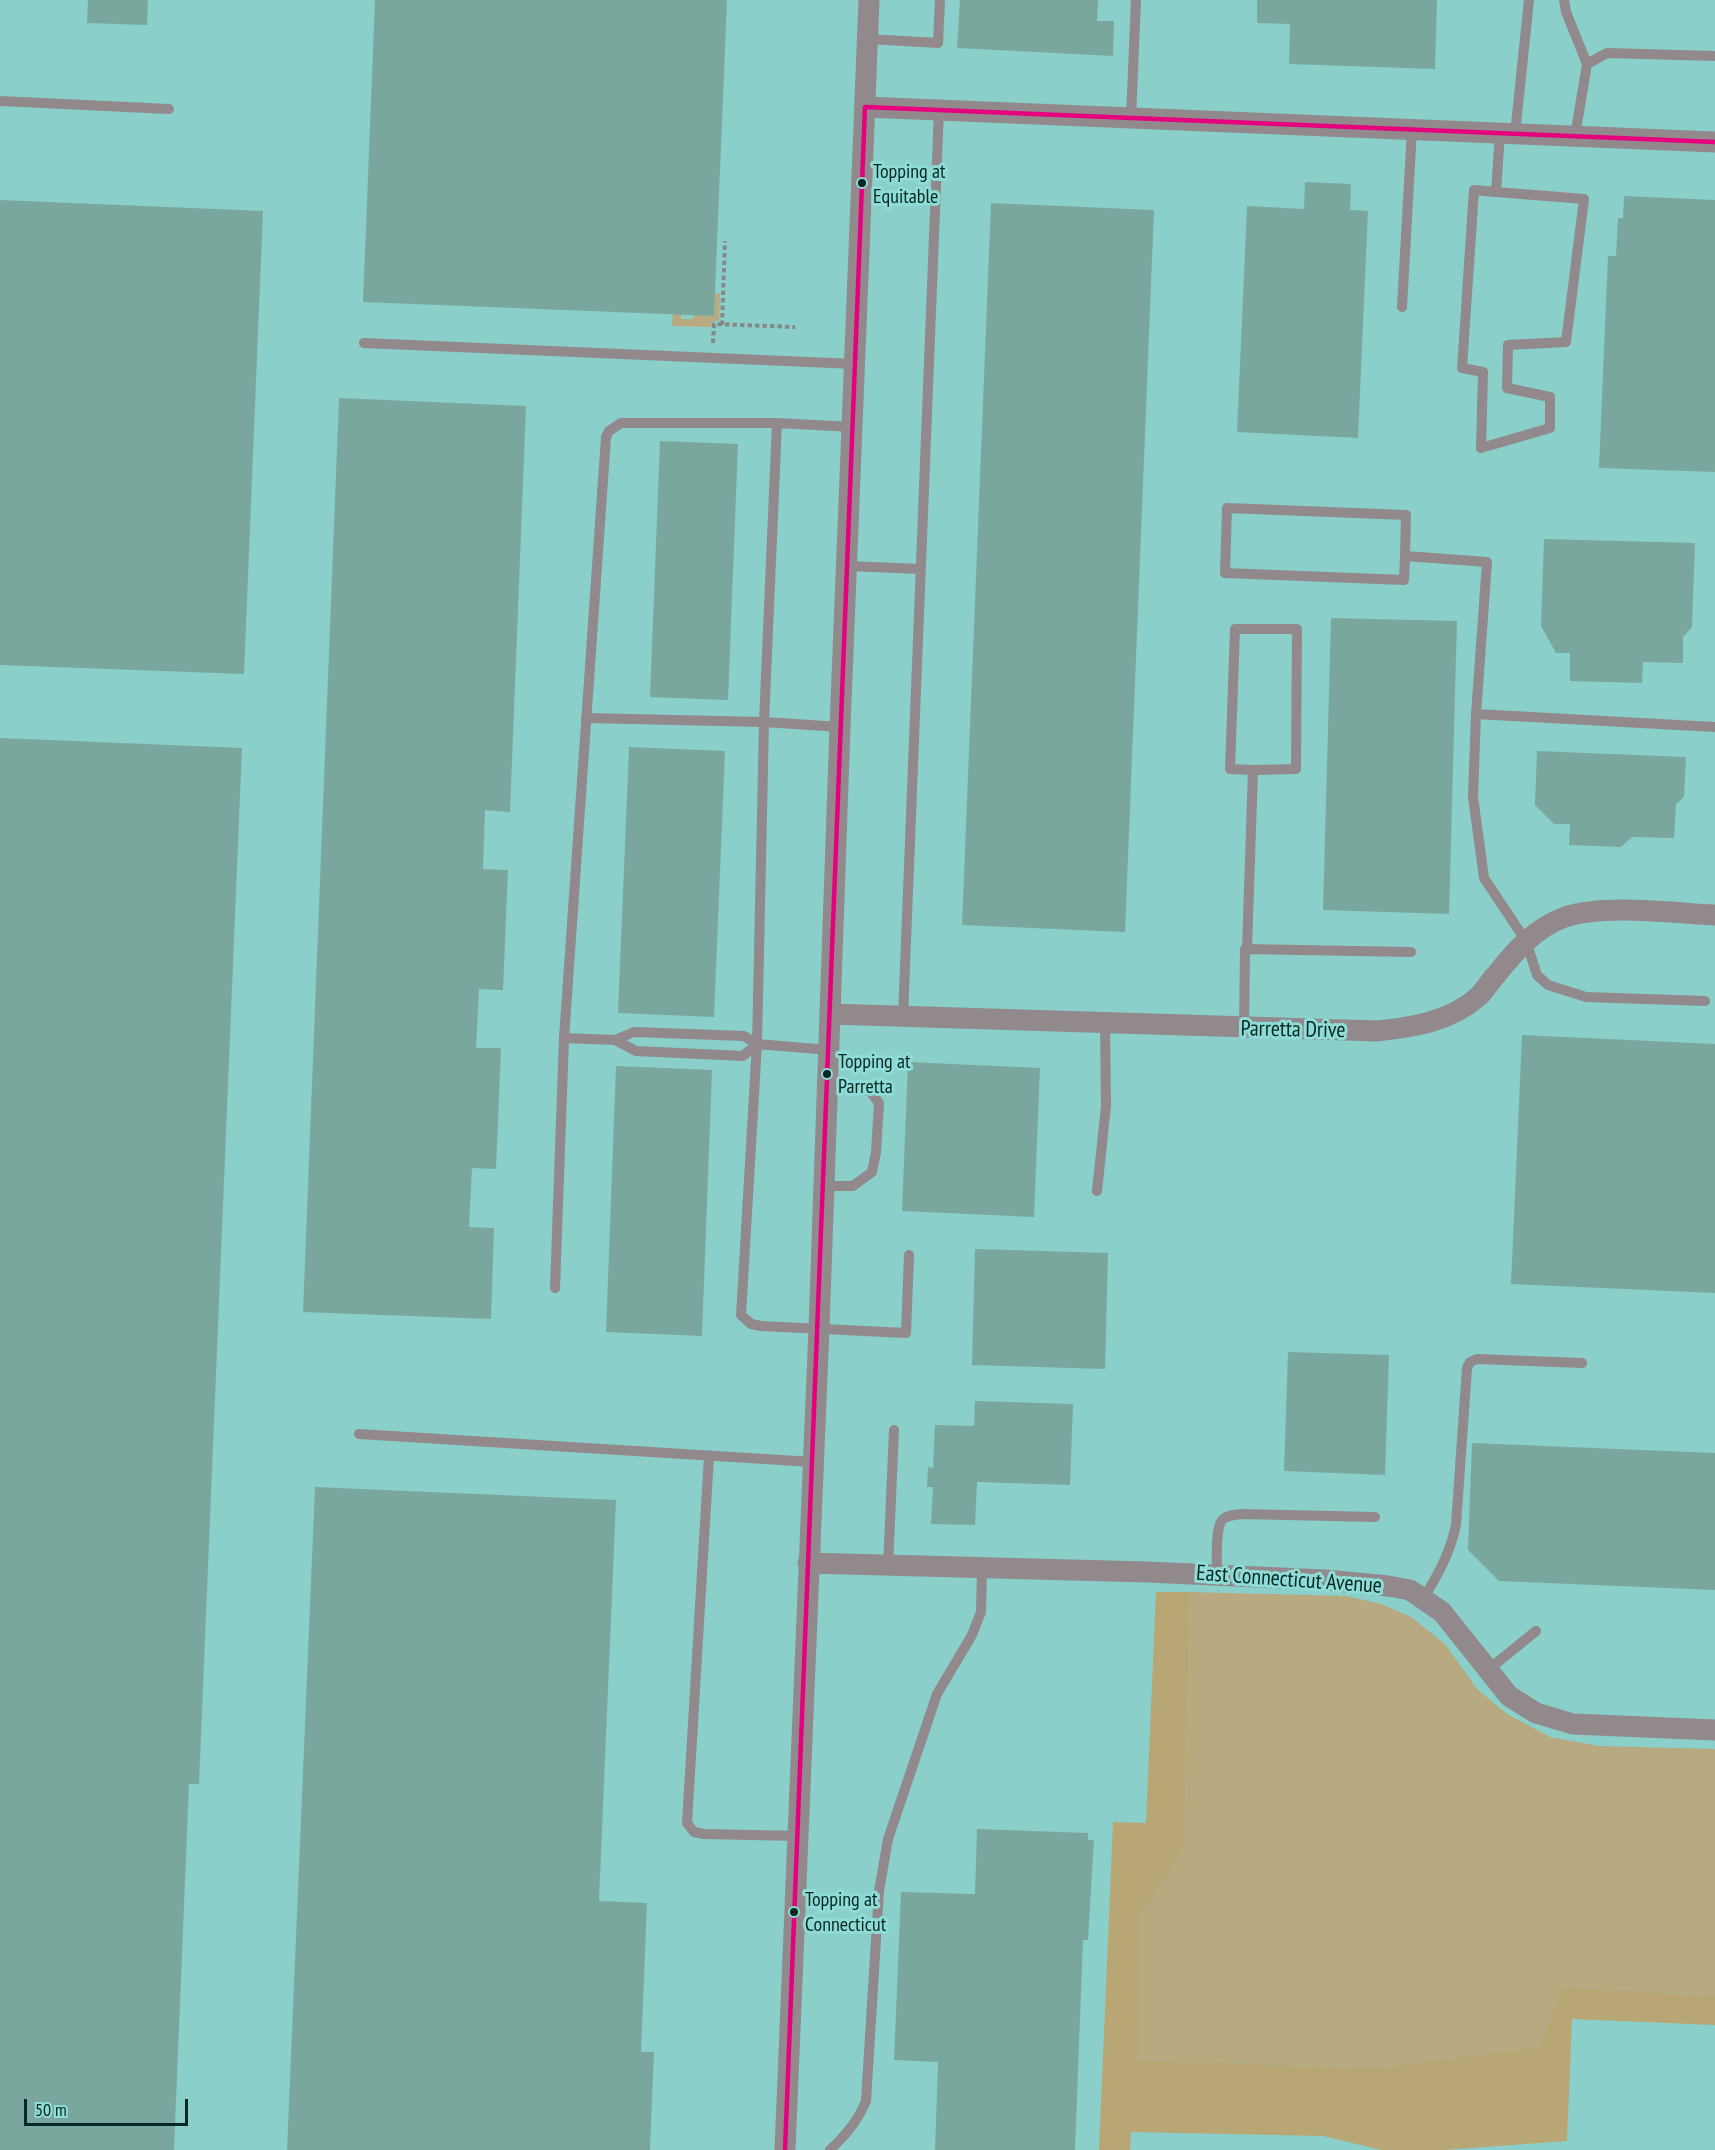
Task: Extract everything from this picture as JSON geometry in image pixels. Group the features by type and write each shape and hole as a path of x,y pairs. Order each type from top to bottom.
{"street":[{"path":"785,2150 819,1328 869,0"},
{"path":"865,108 1715,142"},
{"name":"Parretta Drive","path":"830,1014 1244,1029 1377,1031 1421,1026 1451,1014 1479,996 1515,951 1526,941 1541,929 1565,918 1598,910 1715,915"},
{"name":"East Connecticut Avenue","path":"808,1563 1217,1575 1325,1580 1410,1590 1442,1612 1509,1696 1536,1713 1573,1724 1715,1730"}],"lane":[{"path":"868,39 938,43 940,0"},
{"path":"1131,118 1136,0"},
{"path":"1496,192 1529,0"},
{"path":"1564,0 1566,12 1587,64 1575,136"},
{"path":"1587,64 1607,53 1715,56"},
{"path":"0,101 169,109"},
{"path":"903,1017 939,110"},
{"path":"1402,307 1412,129"},
{"path":"1474,189 1496,192 1584,199 1566,342 1508,345 1507,388 1550,398 1550,428 1481,448 1483,372 1462,368 1474,189"},
{"path":"364,343 855,364"},
{"path":"555,1288 564,1038 606,437 609,431 621,423 777,423 853,427"},
{"path":"777,423 764,722 756,1044 741,1315 751,1324 761,1326 906,1333 909,1255"},
{"path":"1227,508 1406,515 1406,556 1404,580 1225,573 1227,508"},
{"path":"1406,556 1486,562 1473,797 1484,878 1526,941 1537,975 1548,985 1586,997 1705,1001"},
{"path":"847,566 921,569"},
{"path":"1235,629 1297,629 1296,769 1252,770 1230,769 1235,629"},
{"path":"1476,714 1715,727"},
{"path":"586,718 764,722 840,727"},
{"path":"1244,1029 1252,770"},
{"path":"1247,949 1411,952"},
{"path":"1097,1191 1106,1106 1105,1024"},
{"path":"564,1038 615,1040 634,1032 744,1036 756,1044 829,1050"},
{"path":"615,1040 636,1051 743,1056 756,1044"},
{"path":"824,1186 853,1186 872,1172 876,1152 879,1103 870,1091 827,1084"},
{"path":"1423,1599 1443,1567 1456,1525 1467,1368 1470,1362 1477,1359 1582,1363"},
{"path":"888,1566 894,1430"},
{"path":"359,1434 813,1462"},
{"path":"709,1456 687,1822 694,1832 704,1834 798,1836"},
{"path":"1217,1575 1218,1529 1221,1521 1229,1515 1375,1517"},
{"path":"830,2150 839,2142 862,2111 866,2101 879,1891 888,1839 937,1694 972,1635 981,1612 982,1568"},
{"path":"1488,1670 1536,1631"}],"path":[{"path":"722,324 725,241"},
{"path":"713,358 714,324 795,327"}],"shaded area":[{"path":"0,0 1715,0 1715,2150 0,2150"},
{"path":"715,293 720,294 719,321 712,321 711,327 672,326 673,314 681,314 681,319 693,319 694,315 714,316"},
{"path":"1156,1592 1190,1592 1184,1849 1138,1920 1138,2060 1374,2068 1541,2047 1561,1987 1715,1996 1715,2025 1572,2019 1567,2141 1444,2150 1382,2150 1323,2136 1131,2132 1130,2150 1099,2150 1113,1822 1146,1823"},
{"path":"1190,1592 1346,1596 1381,1604 1411,1617 1445,1644 1477,1689 1507,1714 1550,1737 1599,1746 1715,1749 1715,1996 1561,1987 1542,2047 1374,2068 1138,2060 1138,1920 1184,1849"}],"building":[{"path":"88,0 148,0 147,25 87,23"},
{"path":"375,0 727,0 714,316 363,302"},
{"path":"960,0 1098,0 1097,21 1114,21 1113,56 957,48"},
{"path":"1257,0 1437,0 1435,69 1289,64 1290,24 1257,23"},
{"path":"1305,182 1351,184 1350,210 1368,211 1358,438 1237,432 1247,206 1304,209"},
{"path":"1624,196 1715,200 1715,472 1599,468 1608,256 1616,256 1618,218 1623,218"},
{"path":"0,200 263,211 244,674 0,665"},
{"path":"991,203 1154,210 1125,932 962,925"},
{"path":"339,398 526,406 510,812 485,810 483,869 508,870 503,990 479,989 476,1048 501,1048 496,1169 472,1168 469,1227 494,1228 491,1319 303,1312"},
{"path":"660,441 738,444 728,700 650,697"},
{"path":"1544,539 1695,543 1692,627 1683,637 1683,663 1643,662 1642,683 1570,681 1570,653 1556,653 1541,626"},
{"path":"1331,618 1457,621 1449,914 1323,910"},
{"path":"0,738 242,748 199,1784 189,1784 174,2150 0,2150"},
{"path":"629,747 725,751 714,1017 618,1013"},
{"path":"1537,751 1686,757 1684,797 1676,804 1674,838 1632,837 1621,847 1569,845 1570,824 1554,824 1535,805"},
{"path":"1522,1035 1715,1044 1715,1293 1511,1284"},
{"path":"908,1062 1040,1068 1034,1217 902,1211"},
{"path":"616,1066 712,1070 702,1336 606,1332"},
{"path":"975,1249 1108,1253 1105,1369 972,1365"},
{"path":"1288,1352 1389,1355 1385,1475 1284,1471"},
{"path":"975,1401 1073,1404 1070,1485 977,1482 975,1525 931,1524 933,1487 927,1487 928,1467 933,1468 935,1425 974,1426"},
{"path":"1472,1443 1715,1453 1715,1590 1499,1581 1468,1550"},
{"path":"315,1487 616,1500 599,1901 647,1903 641,2052 654,2052 650,2150 287,2150"},
{"path":"977,1829 1088,1833 1088,1840 1094,1840 1088,1940 1083,1940 1075,2150 935,2150 938,2062 894,2060 901,1892 975,1894"}],"transit line":[{"path":"785,2150 865,107 1715,142"}],"place":[{"name":"Topping at Equitable","path":"862,183"},
{"name":"Topping at Parretta","path":"827,1074"},
{"name":"Topping at Connecticut","path":"794,1912"}]}
